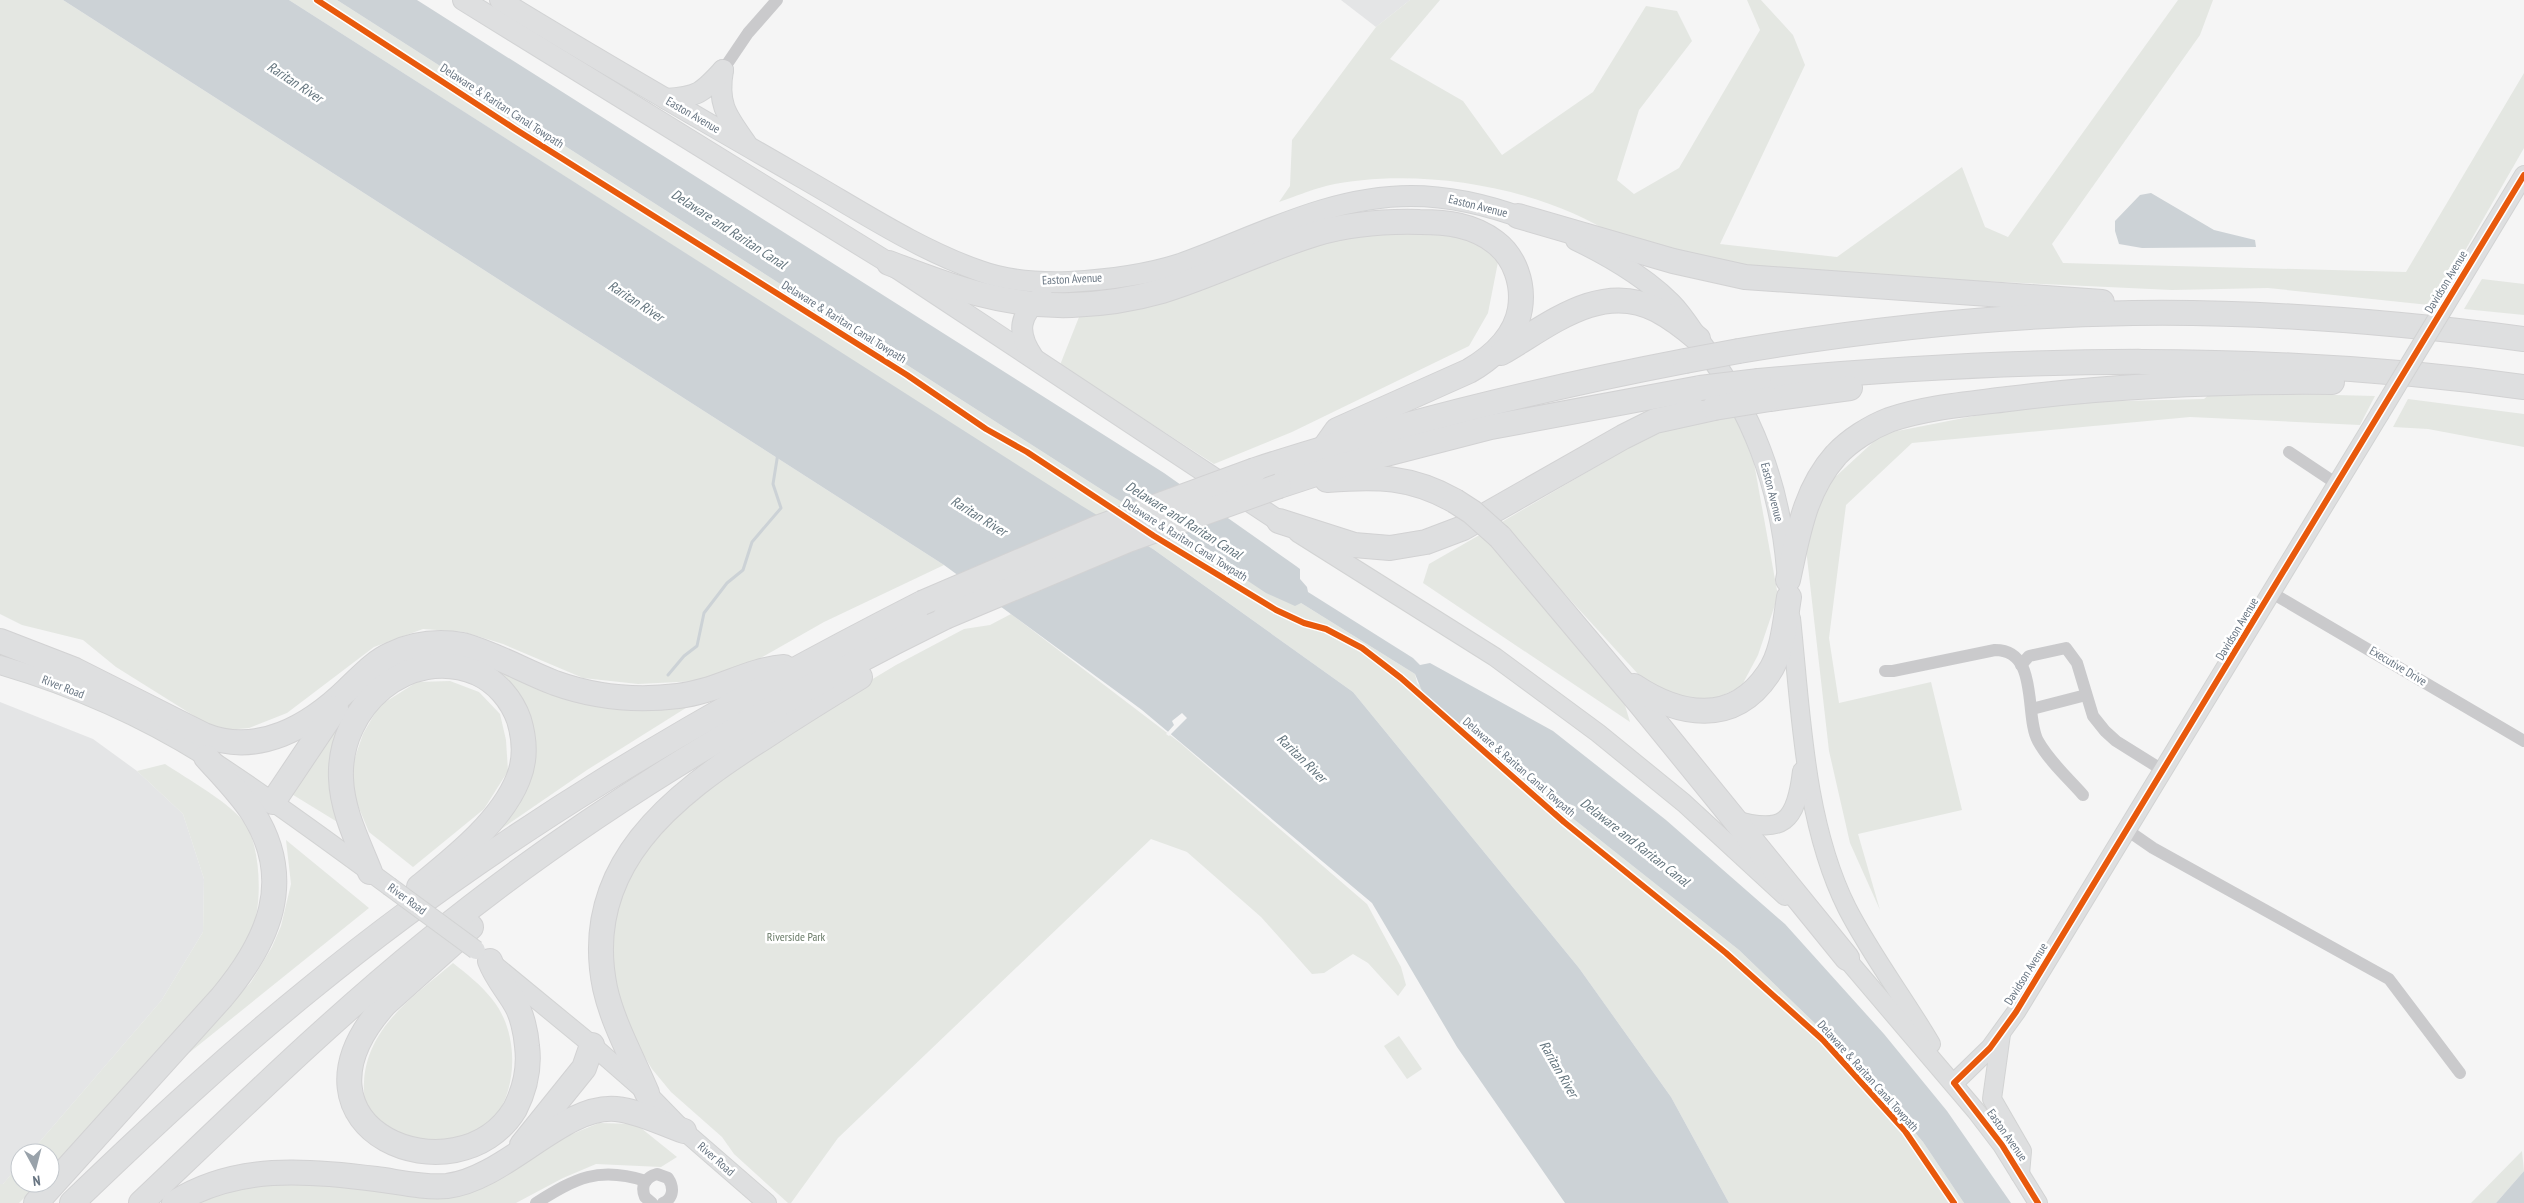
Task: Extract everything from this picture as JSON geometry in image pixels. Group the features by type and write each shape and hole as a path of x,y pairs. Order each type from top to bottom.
{"highway":[{"path":"1518,216 1673,261 1745,277 2104,302 2133,313"},
{"path":"889,263 969,293 1032,304 1098,303 1162,291 1316,234 1357,225 1408,221 1454,224 1471,228 1487,236 1502,247 1514,264 1519,280 1521,299 1518,316 1501,347 1485,362"},
{"path":"1325,447 1337,430 1427,391 1485,362 1564,314 1580,307 1616,300 1655,309 1698,339"},
{"path":"72,1203 191,1090 311,988 451,882 557,809 686,730 798,666 922,603 1097,528 1255,470 1325,447 1469,408 1613,374 1840,335 1930,325 2133,313 2331,319 2524,339"},
{"path":"141,1203 293,1058 449,924 559,841 660,774 733,730 946,616 1128,540 1282,485 1349,463 1491,427 1700,388 1764,390 2058,363 2196,362 2395,372 2524,387"},
{"path":"1614,672 1656,700 1685,711 1702,712 1733,705 1746,697 1769,674 1781,640 1788,589 1802,516 1822,474 1836,455 1868,430 1888,420 1959,405 2104,388 2257,382 2372,383 2395,372"},
{"path":"1279,521 1354,545 1390,548 1426,542 1462,528 1623,436 1655,421 1714,408 1764,390"},
{"path":"1282,485 1388,477 1420,485 1455,501 1472,512 1500,537 1614,672 1847,958"},
{"path":"647,1093 609,1002 603,971 602,933 607,904 626,858 638,840 672,803 716,768 896,656 912,633"},
{"path":"0,641 75,670 204,735 225,741 254,742 284,735 309,721 348,690"},
{"path":"273,802 348,690 363,673 392,654 407,648 448,643 477,649 555,683 575,689 637,698 680,696 702,692 764,669 798,666"},
{"path":"311,988 314,970 454,858 487,824 513,789 523,759 520,725 507,697 481,675 456,667 441,665 411,670 383,686 358,716 347,741 341,776 347,813 370,872"},
{"path":"36,1203 227,991 248,964 264,936 273,899 273,869 270,854 253,813 206,757"},
{"path":"483,955 497,979 516,1004 527,1046 526,1083 511,1117 486,1145 453,1161 421,1162 390,1153 365,1132 357,1120 351,1102 348,1084 350,1066 363,1032 385,1004 420,970 486,914 552,862 559,841"},
{"path":"513,1156 578,1077 587,1062 592,1045"},
{"path":"174,1203 198,1191 242,1177 284,1172 327,1173 445,1186 477,1179 575,1118 600,1109 616,1109 630,1112 684,1132"}],"main road":[{"name":"Easton Avenue","path":"463,0 889,263 1279,521 1495,657 1598,733 1670,791 1736,849 1847,958 1954,1083 2002,1145 2038,1203"},
{"name":"Easton Avenue","path":"500,0 749,147 948,259 982,272 1002,277 1068,282 1127,275 1178,264 1302,216 1370,200 1408,196 1443,197 1483,205 1518,216 1560,232 1621,265 1670,302 1698,339 1744,409 1761,448 1777,503 1805,747 1817,821 1828,858 1847,907 1954,1083"},
{"path":"666,99 690,98 704,90 723,70"},
{"path":"723,70 720,87 722,104 749,147"},
{"name":"Davidson Avenue","path":"1954,1083 2000,1034 2164,771 2524,175"},
{"path":"1033,358 1023,341 1024,317 1032,304 1068,282"},
{"name":"River Road","path":"0,664 83,695 136,719 206,757 273,802 483,955 647,1093 684,1132 766,1203"},
{"path":"1670,791 1707,810 1754,826 1767,826 1779,822 1794,811 1800,792 1805,747"},
{"path":"2000,1034 1992,1099 2022,1151 2020,1174"}],"street":[{"path":"723,70 748,33 777,0"},
{"path":"2289,452 2337,484"},
{"name":"Executive Drive","path":"2272,593 2524,741"},
{"path":"2021,665 2029,656 2066,648 2077,663 2093,716 2105,731 2116,740 2164,771"},
{"path":"1885,671 1995,650 2008,653 2021,665 2029,690 2037,740 2083,795"},
{"path":"2032,710 2086,695"},
{"path":"2127,830 2153,848 2389,979 2460,1073"},
{"path":"536,1203 580,1178 595,1174 628,1175 646,1181"},
{"path":"652,1203 645,1197 643,1191 646,1181 658,1174 668,1178 673,1189 672,1195 663,1203"}],"shaded area":[{"path":"1341,0 1410,0 1376,27"},
{"path":"0,702 93,739 137,771 183,814 204,879 203,932 161,1001 39,1143 10,1143 10,1176 3,1184 0,1184"}],"green space":[{"path":"0,0 63,0 944,565 824,622 750,664 698,681 638,684 583,678 503,644 464,632 423,629 374,647 287,713 249,728 227,730 207,724 116,667 83,640 22,625 0,614"},
{"path":"289,0 337,0 1110,495 1301,603 1415,674 1417,683 1513,771 1739,950 1856,1063 1923,1142 1964,1203 1729,1203 1671,1097 1579,968 1353,692 1153,549 1082,507"},
{"path":"1410,0 1440,0 1390,59 1463,101 1502,155 1593,92 1646,6 1677,11 1692,41 1639,110 1617,180 1634,194 1679,168 1760,30 1747,0 1761,0 1793,35 1805,65 1720,244 1837,257 1962,167 1985,227 2008,237 2178,0 2213,0 2200,35 2052,244 2063,263 2406,272 2524,73 2524,148 2451,275 2429,305 2268,288 2172,290 1763,271 1615,236 1584,219 1550,204 1514,193 1437,180 1398,178 1361,180 1326,186 1279,202 1290,186 1292,140 1376,27"},
{"path":"1404,229 1485,236 1499,257 1488,313 1469,346 1292,432 1214,464 1060,365 1079,317 1135,306 1314,241"},
{"path":"2482,279 2524,284 2524,315 2464,309"},
{"path":"2212,392 2375,396 2360,425 2190,417 1912,443 1846,505 1829,638 1839,703 1931,682 1962,810 1858,834 1880,910 1850,843 1829,751 1805,540 1821,490 1882,434 2041,403 2204,399"},
{"path":"2408,399 2524,414 2524,447 2428,429 2393,427"},
{"path":"1735,414 1754,463 1778,596 1758,655 1741,687 1707,702 1659,697 1500,523 1664,427"},
{"path":"1483,533 1621,692 1630,722 1423,583 1429,564"},
{"name":"Riverside Park","path":"1011,614 1179,742 1367,904 1401,967 1406,985 1398,996 1368,963 1353,954 1324,973 1312,974 1261,917 1187,852 1151,839 838,1138 791,1203 788,1203 734,1154 722,1137 671,1092 652,1069 637,1044 612,988 613,922 632,865 679,808 821,710 896,665 964,629 990,625"},
{"path":"427,651 689,706 587,770 472,849 531,748 471,664 363,697 339,823 290,793 350,699 376,673"},
{"path":"450,681 479,692 500,714 506,740 508,771 484,809 413,867 369,832 356,801 351,769 363,734 379,706 417,682"},
{"path":"165,764 197,784 240,817 246,825 255,848 259,891 256,917 246,944 227,975 60,1160 60,1143 39,1143 161,1001 203,932 204,879 183,814 137,771"},
{"path":"286,840 369,908 174,1065 251,982 272,947 281,926 291,884"},
{"path":"453,963 483,989 501,1013 508,1030 511,1047 512,1066 510,1083 505,1101 485,1129 466,1138 425,1152 375,1122 369,1113 366,1103 364,1082 367,1062 383,1029 408,1001"},
{"path":"1399,1036 1422,1069 1407,1079 1384,1046"},
{"path":"599,1123 636,1124 677,1157 661,1167 596,1164 563,1178 516,1203 198,1203 252,1184 321,1185 393,1193 448,1196 497,1181 560,1139"},
{"path":"2522,1151 2524,1171 2496,1203 2471,1203"},
{"path":"10,1176 10,1193 29,1193 19,1203 0,1203 0,1184 3,1184"}],"water":[{"name":"Raritan River","path":"63,0 289,0 1082,506 1153,549 1353,692 1579,968 1671,1097 1729,1203 1565,1203 1457,1047 1372,903 1142,710 944,565"},
{"name":"Delaware and Raritan Canal","path":"337,0 417,0 1164,473 1300,569 1300,579 1307,587 1308,592 1413,658 1420,665 1430,663 1553,731 1666,820 1785,924 1884,1034 1947,1111 2011,1203 1964,1203 1923,1142 1856,1063 1739,950 1513,771 1422,691 1415,674 1301,603 1295,606 1266,593 1185,539 1110,495"},
{"path":"2151,193 2214,230 2255,240 2256,247 2142,248 2119,244 2115,231 2115,221 2140,195"},
{"path":"2524,1171 2524,1203 2496,1203"}],"pier":[{"path":"1182,713 1187,718 1169,736 1166,734 1174,725 1172,721"}],"waterway":[{"path":"668,675 684,656 697,646 704,613 727,583 743,570 752,542 781,508 773,484 778,453"}],"cycle path":[{"name":"Delaware & Raritan Canal Towpath","path":"317,0 515,129 907,375 986,429 1027,452 1154,536 1276,610 1304,623 1326,629 1362,648 1401,678 1564,822 1726,953 1823,1040 1905,1131 1954,1203"},
{"path":"2038,1203 2002,1145 1954,1083 1990,1048 2016,1012 2524,175"}]}
